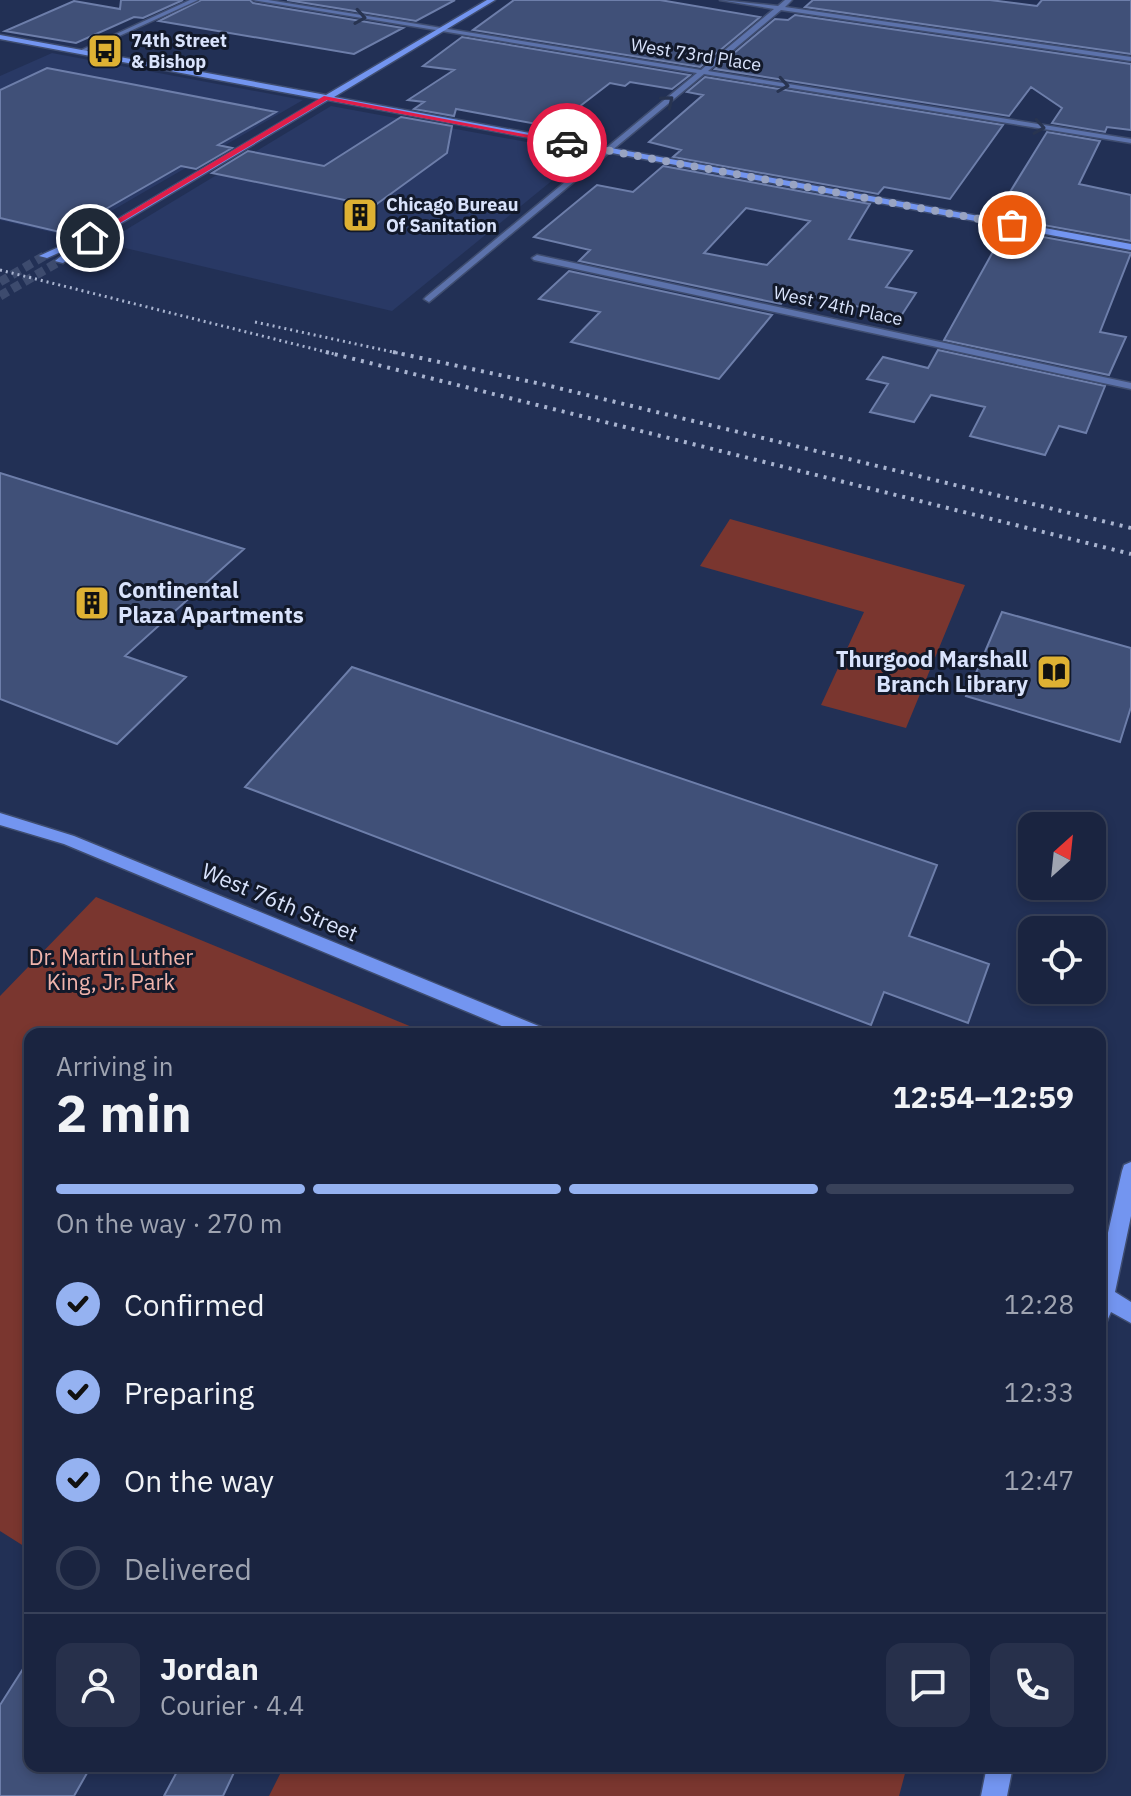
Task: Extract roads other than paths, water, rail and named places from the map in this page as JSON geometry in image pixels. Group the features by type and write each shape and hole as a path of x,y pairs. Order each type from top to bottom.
{"street":[{"path":"80,52 195,0"},
{"name":"West 73rd Place","path":"256,0 1131,141"},
{"path":"60,261 90,238 492,0"},
{"path":"723,0 1131,59"},
{"path":"429,299 789,0"},
{"path":"0,37 1131,247"},
{"path":"44,256 90,238"},
{"name":"West 74th Place","path":"537,258 1131,386"},
{"name":"West 76th Street","path":"0,819 69,840 525,1028"},
{"path":"1106,1279 1131,1171"},
{"path":"1106,1303 1131,1313"},
{"path":"994,1796 999,1772"}],"tunnel":[{"path":"0,282 44,256"},
{"path":"0,296 60,261"}],"railway":[{"path":"0,270 334,354"},
{"path":"255,322 402,354"},
{"path":"326,352 1131,554"},
{"path":"393,352 546,385 1131,528"}],"place":[{"name":"74th Street & Bishop","path":"105,51"},
{"name":"Chicago Bureau Of Sanitation","path":"360,215"},
{"name":"Continental Plaza Apartments","path":"92,603"},
{"name":"Thurgood Marshall Branch Library","path":"1054,672"}],"park label":[{"name":"Dr. Martin Luther King, Jr. Park","path":"111,970"}]}
